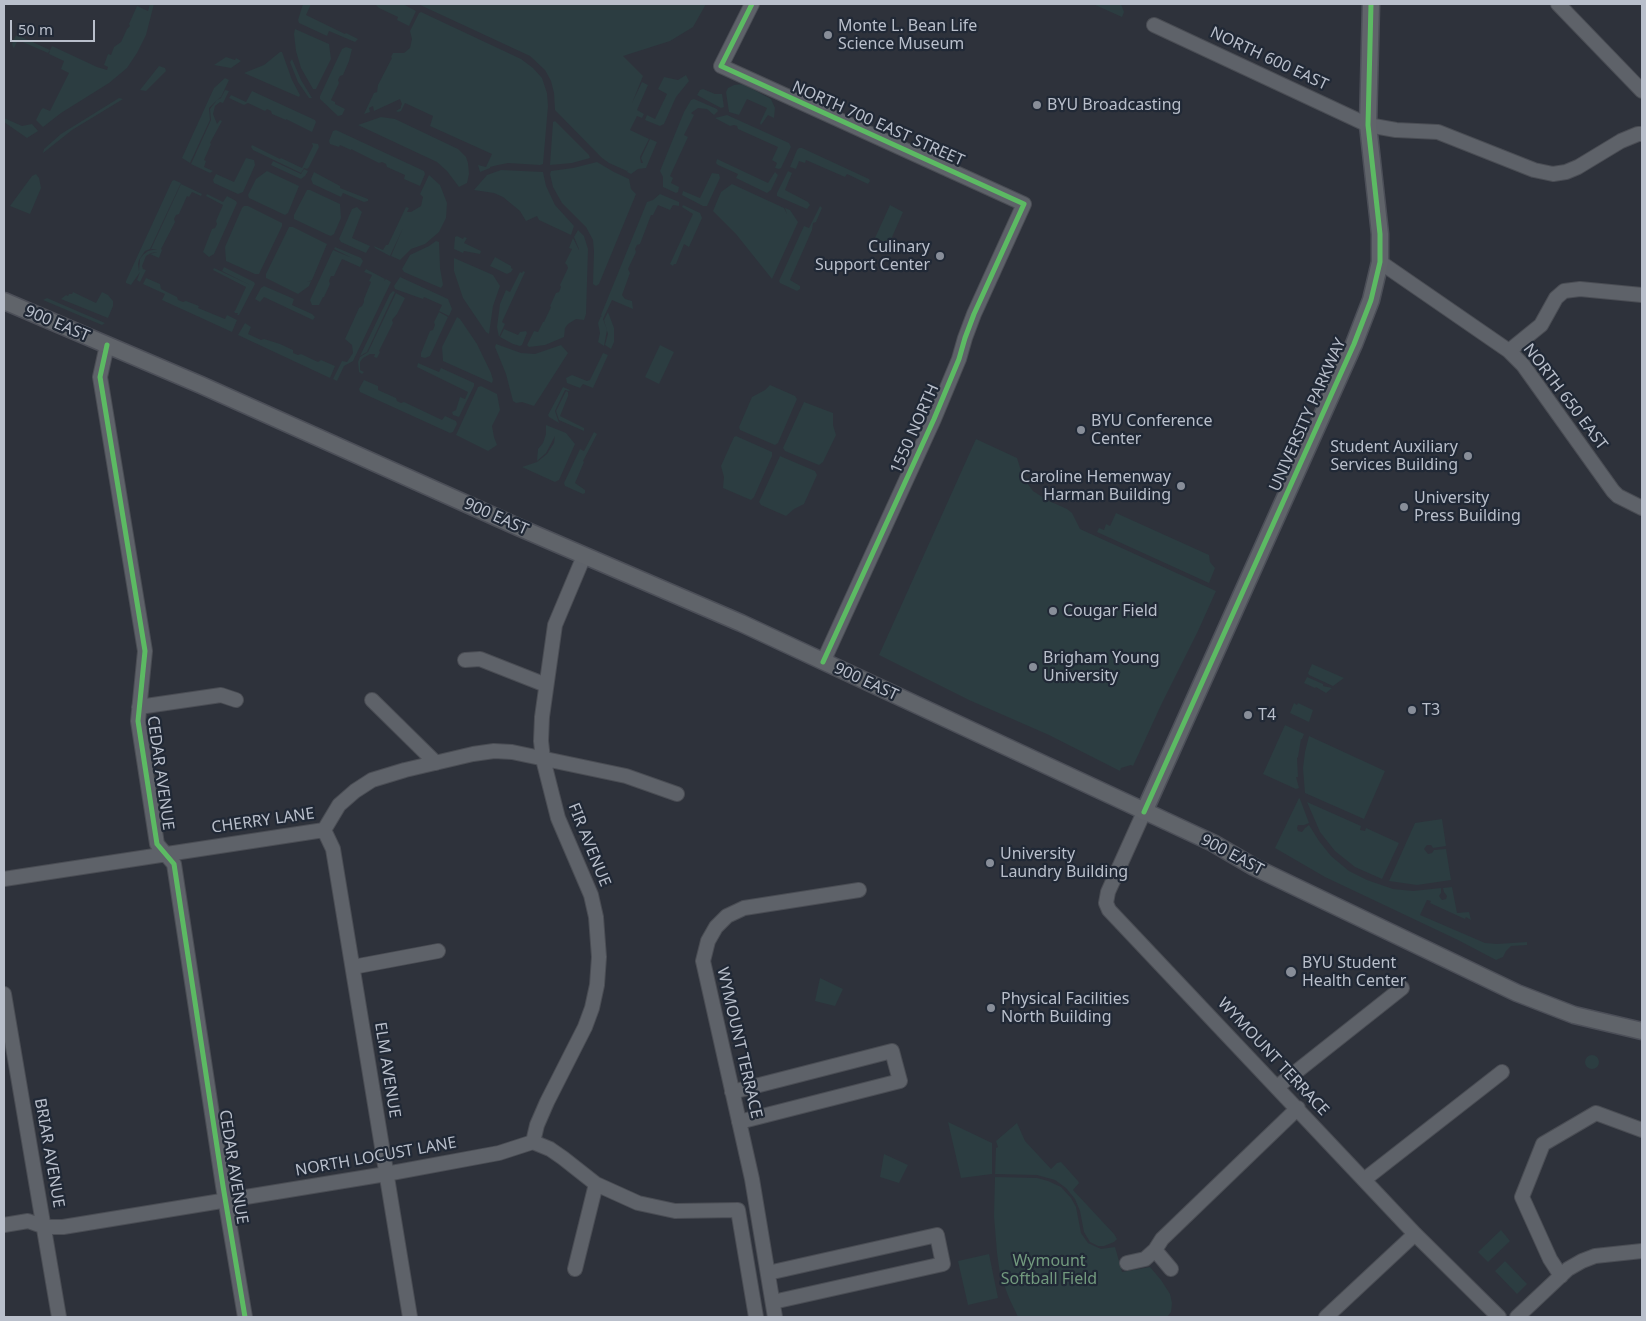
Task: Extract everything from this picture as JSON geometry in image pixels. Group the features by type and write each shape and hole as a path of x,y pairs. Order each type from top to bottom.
{"main road":[{"name":"UNIVERSITY PARKWAY","path":"1144,812 1358,337 1368,308 1380,262 1380,234 1368,125 1371,4"},
{"name":"900 EAST","path":"4,301 107,344 584,556 741,623 1213,843 1254,867 1526,997 1574,1015 1642,1031"}],"street":[{"name":"NORTH 700 EAST STREET","path":"752,4 721,66 1024,204"},
{"path":"1558,4 1642,91"},
{"name":"NORTH 600 EAST","path":"1154,25 1368,125 1396,130 1438,132 1534,170 1553,174 1566,172 1578,167 1621,141 1642,134"},
{"name":"1550 NORTH","path":"823,662 934,419 959,359 974,314 1024,204"},
{"name":"NORTH 650 EAST","path":"1380,262 1509,351 1523,365 1618,496 1642,508"},
{"path":"1509,351 1541,325 1556,298 1564,291 1580,289 1642,295"},
{"name":"CEDAR AVENUE","path":"107,344 100,377 145,651 138,721 157,844 174,864 225,1200 245,1317"},
{"name":"FIR AVENUE","path":"533,1142 537,1124 585,1027 592,1008 597,985 599,957 596,917 591,895 558,818 543,759 541,741 542,717 554,625 584,556"},
{"path":"465,660 480,659 546,685"},
{"path":"139,707 221,695 236,700"},
{"path":"372,700 436,763"},
{"name":"CHERRY LANE","path":"4,879 324,830 339,805 372,780 405,770 494,751 512,752 626,776 677,794"},
{"name":"UNIVERSITY PARKWAY","path":"1106,903 1108,892 1144,812"},
{"name":"ELM AVENUE","path":"324,830 333,849 410,1317"},
{"name":"WYMOUNT TERRACE","path":"775,1317 752,1180 703,961 708,940 716,927 727,916 744,908 859,890"},
{"name":"WYMOUNT TERRACE","path":"1106,903 1113,914 1415,1234 1499,1317"},
{"path":"353,966 438,950"},
{"path":"1278,1087 1402,988"},
{"name":"BRIAR AVENUE","path":"4,994 59,1317"},
{"path":"732,1092 892,1051 900,1082 739,1122"},
{"path":"1364,1179 1502,1072"},
{"path":"1127,1263 1146,1259 1162,1239 1298,1108"},
{"path":"1561,1276 1550,1259 1522,1197 1543,1144 1596,1113 1642,1130"},
{"path":"533,1142 563,1158 596,1184 638,1202 657,1208 694,1212 738,1210 756,1317"},
{"name":"NORTH LOCUST LANE","path":"4,1225 28,1221 45,1228 63,1227 386,1174 498,1153 533,1142"},
{"path":"575,1269 596,1184"},
{"path":"1326,1317 1415,1234"},
{"path":"768,1273 937,1235 943,1264 773,1302"},
{"path":"1155,1250 1172,1269"},
{"path":"1517,1317 1568,1269 1582,1261 1595,1256 1642,1250"}],"green space":[{"path":"150,4 154,4 146,35 127,68 109,83 61,113 43,127 36,120 43,108 50,111 69,73 61,69 64,61 49,54 52,46 107,70 108,67 104,65 108,54 111,55 114,47 121,42 130,26 129,24 137,6 148,11"},
{"path":"303,4 311,4 306,15 358,39 355,42 329,31 327,36 299,23 298,20"},
{"path":"375,4 403,4 416,11 409,26 397,20 398,17 379,8"},
{"path":"418,4 706,4 693,27 670,41 623,56 643,76 632,103 642,82 648,85 637,110 644,114 642,118 637,116 630,130 649,139 640,157 641,163 643,163 641,158 650,139 657,142 646,168 638,169 631,174 627,172 628,170 609,163 602,158 555,110 551,81 545,70 530,56"},
{"path":"1093,4 1121,4 1124,12 1122,17"},
{"path":"421,12 521,59 542,78 547,93 548,106 543,164 508,163 490,167 480,172 478,165 486,167 492,154 430,126 433,116 405,103 401,111 396,111 401,108 400,99 374,111 373,106 369,108 370,112 364,114 374,93 377,92 378,85 393,53 404,53 410,48 412,39 410,31"},
{"path":"295,29 329,44 331,59 316,89 313,89 301,68 296,51"},
{"path":"17,35 50,50 48,53 18,40 14,48 12,44"},
{"path":"346,47 352,49 349,61 343,75 338,80 339,83 331,100 345,109 342,115 338,116 320,99 320,96 342,49"},
{"path":"282,52 292,80 300,95 299,97 244,73 264,65"},
{"path":"226,57 235,60 236,58 241,61 231,68 214,65"},
{"path":"292,59 301,80 312,98 309,98 298,82 290,62"},
{"path":"159,66 165,68 166,71 146,91 140,90"},
{"path":"686,75 689,81 676,97 664,124 660,126 645,120 647,115 655,119 667,94 658,89 664,77 678,80"},
{"path":"225,78 229,80 221,97 209,108 210,120 190,163 182,158 214,88"},
{"path":"743,84 771,99 775,108 774,118 768,115 761,125 760,123 767,108 747,99 739,115 729,112 726,92 728,88"},
{"path":"703,89 715,94 722,94 724,107 721,108 697,95"},
{"path":"225,90 229,91 223,103 220,102 215,106 213,114 217,124 220,120 222,121 210,143 204,160 206,161 204,167 213,171 210,173 191,164 211,120 210,109 221,98"},
{"path":"252,91 315,120 312,132 272,114 267,109 265,111 248,103 244,105 229,98 231,95 246,102"},
{"path":"119,98 123,99 72,130 43,153 44,149 61,134"},
{"path":"694,99 718,111 714,115 707,109 698,108 691,113 694,115 684,135 688,137 670,176 673,178 671,183 679,187 676,193 663,187 663,177 660,171 684,112 691,100"},
{"path":"727,115 789,143 791,147 781,168 775,168 777,163 772,160 778,147 738,129 737,126 730,126 715,118"},
{"path":"381,117 395,119 458,149 466,157 468,163 469,174 467,183 459,187 447,171 437,162 358,125"},
{"path":"4,118 22,126 32,124 38,131 27,138 4,122"},
{"path":"555,121 590,158 572,163 550,165 553,122"},
{"path":"336,130 424,171 425,174 420,186 404,179 405,175 387,167 382,162 379,163 340,145 339,147 330,144 329,141 333,131"},
{"path":"312,143 318,144 319,147 309,167 307,169 304,168 301,173 253,150 251,147 252,145 302,168 313,146"},
{"path":"799,148 870,181 868,184 847,174 845,177 806,160 805,163 799,161 796,169 790,167"},
{"path":"246,158 254,160 255,165 243,192 238,194 214,183 213,180 216,174 234,182"},
{"path":"717,159 768,183 775,172 778,175 771,190 767,193 736,178 738,174 718,165 716,163"},
{"path":"273,161 301,174 304,169 308,171 301,179 271,165"},
{"path":"597,162 629,179 631,189 636,194 599,284 596,286 593,284 593,240 586,227 562,203 553,187 550,174 551,171"},
{"path":"501,170 543,172 546,186 555,205 574,226 571,235 539,220 537,216 526,221 520,211 503,197 494,193 474,190 487,175"},
{"path":"267,171 299,186 288,213 285,215 249,198 248,195 256,179"},
{"path":"788,171 792,173 785,190 808,202 810,205 807,209 777,196"},
{"path":"314,172 340,186 340,188 368,199 368,201 364,202 343,193 341,197 313,184 311,179"},
{"path":"712,173 719,174 720,178 707,206 703,206 682,195 683,191 700,198"},
{"path":"36,174 41,188 30,214 10,206 32,176"},
{"path":"429,175 440,185 447,203 446,218 439,232 425,244 411,249 400,260 391,256 403,228 390,256 375,248 374,246 383,250 388,245 406,207 409,208 407,212 411,212 421,206 423,197 420,194"},
{"path":"172,181 181,183 150,249 145,251 139,260 139,271 140,259 143,255 148,251 157,249 151,249 181,184 202,194 201,196 192,192 189,197 187,196 179,214 174,219 175,222 161,249 159,258 150,254 157,252 151,253 146,256 142,266 146,270 140,282 137,280 140,272 131,285 126,283"},
{"path":"732,184 784,208 787,214 785,208 790,210 798,222 772,279 736,234 713,211 721,192"},
{"path":"307,190 340,204 341,218 334,234 331,236 294,219 294,215"},
{"path":"207,194 223,202 227,196 237,203 214,254 209,257 203,252 212,229 217,224 216,221 223,205 206,196"},
{"path":"660,194 679,202 679,206 673,205 670,210 658,205 653,215 651,215 640,244 635,249 636,252 628,269 630,273 622,295 625,299 632,301 633,309 612,300 603,319 607,330 604,346 598,342 600,333 598,323 647,202"},
{"path":"683,205 700,213 702,218 689,247 684,244 676,264 673,266 670,264 693,214 682,207"},
{"path":"890,205 903,212 889,244 875,238"},
{"path":"244,206 248,206 282,223 259,274 226,261 225,247"},
{"path":"820,206 822,208 816,222 813,223 812,230 790,280 800,286 800,289 797,291 779,281 804,226 809,228"},
{"path":"357,207 362,212 352,238 370,246 366,253 341,242 339,239 352,209"},
{"path":"289,227 293,227 327,244 312,280 307,282 311,281 309,286 298,294 266,278 266,274"},
{"path":"578,230 584,236 588,249 586,314 584,320 576,319 568,324 565,328 564,337 545,345 529,347 527,345 534,331 538,332 556,293 559,292 560,285 568,268 565,263 572,249 569,248 573,238 579,250 574,237"},
{"path":"455,237 463,239 464,237 467,238 464,243 481,251 480,254 464,251 463,253 454,249"},
{"path":"436,241 439,242 443,285 441,288 404,272 402,269 410,255"},
{"path":"335,247 361,258 363,261 360,267 342,259 334,276 331,276 330,284 319,305 312,305 310,300 333,250 352,258 334,249"},
{"path":"495,257 511,266 513,269 511,272 507,274 490,266"},
{"path":"454,258 493,275 500,286 493,306 489,334 463,298 454,271"},
{"path":"224,267 255,284 239,315 234,311 246,287 213,270 214,268 250,285 222,271"},
{"path":"366,269 385,279 384,281 386,279 391,282 353,361 344,366 337,381 333,379 342,361 347,362 353,353 352,345 345,339 359,308 364,302 371,282 369,281 372,275 364,272"},
{"path":"523,271 525,272 502,322 505,324 499,337 497,327 500,304 506,290 510,292 520,272 522,273"},
{"path":"400,277 448,299 452,309 449,316 439,311 442,305 424,297 423,299 395,289 394,286"},
{"path":"146,278 160,284 161,289 177,297 178,300 199,306 198,308 225,319 227,315 237,320 232,332 162,300 165,294 143,284"},
{"path":"264,286 294,299 292,305 315,317 313,320 264,297 260,302 255,299"},
{"path":"393,291 395,292 367,352 360,356 390,294"},
{"path":"73,292 96,303 102,292 108,295 113,301 113,306 108,318 61,299"},
{"path":"396,293 405,298 392,320 393,323 377,358 374,357 375,354 370,354 360,362 360,370 364,372 362,374 359,372 358,362 360,357 368,352"},
{"path":"47,298 105,323 102,325 43,300"},
{"path":"439,312 448,317 430,356 421,357 421,353 430,331 433,330 434,322"},
{"path":"608,312 614,328 614,342 611,349 605,345 608,334 604,320"},
{"path":"457,317 477,344 491,373 492,383 443,361 442,347"},
{"path":"245,323 251,327 248,334 261,340 264,339 280,344 293,350 293,353 298,355 301,354 318,362 321,360 335,366 330,378 238,335"},
{"path":"504,329 518,335 520,332 526,331 527,333 522,345 513,344 500,337"},
{"path":"496,344 521,353 535,354 561,345 568,353 534,406 513,401 506,374 495,347"},
{"path":"660,345 674,352 659,384 645,377"},
{"path":"603,353 608,355 593,388 583,384 580,388 567,383 566,378 572,375 587,381 590,380"},
{"path":"418,363 439,372 441,368 474,383 459,417 453,415 452,412 456,410 460,397 465,399 468,392 417,367"},
{"path":"364,380 378,386 378,390 396,398 401,403 404,402 442,420 445,416 456,421 457,424 453,432 450,433 360,392 359,389"},
{"path":"770,385 795,396 797,399 778,443 775,445 740,430 739,427 752,397"},
{"path":"481,386 497,394 500,410 492,426 497,445 488,451 456,435 478,387"},
{"path":"563,387 570,390 565,390 555,411 559,423 548,415"},
{"path":"566,391 568,396 560,416 584,428 584,431 559,420 556,411"},
{"path":"804,402 833,413 833,425 836,435 823,462 819,465 785,451 783,448"},
{"path":"546,425 556,429 555,436 546,453 537,461 538,449 543,443 546,434"},
{"path":"556,429 566,433 575,444 559,480 555,482 522,467 537,462 547,454 554,443"},
{"path":"594,432 597,434 583,461 575,483 585,490 583,494 565,486 564,483 580,449 584,451"},
{"path":"736,436 772,452 772,456 751,500 723,488 724,477 721,466"},
{"name":"Cougar Field","path":"976,439 1017,458 1023,477 1033,491 1072,513 1080,529 1216,591 1133,766 1121,768 1120,771 1049,735 969,700 879,655"},
{"path":"780,456 815,471 817,475 804,504 786,516 761,505 759,502"},
{"path":"1116,513 1209,555 1210,562 1215,568 1209,583 1097,532 1099,528 1104,530 1106,524 1110,526"},
{"path":"1312,664 1344,678 1333,686 1309,675"},
{"path":"1307,677 1323,684 1323,686 1332,688 1326,693 1304,683"},
{"path":"1294,703 1313,710 1309,722 1290,713"},
{"path":"1285,725 1304,734 1297,758 1298,777 1296,777 1299,788 1296,789 1263,774"},
{"path":"1309,736 1385,771 1364,819 1305,793 1303,768"},
{"path":"1299,798 1309,823 1298,825 1298,831 1302,832 1309,825 1331,856 1349,871 1367,880 1393,889 1413,891 1441,888 1439,896 1442,900 1446,899 1447,896 1443,888 1452,887 1457,913 1469,912 1471,920 1466,917 1465,919 1427,900 1420,915 1485,943 1527,942 1527,945 1511,946 1503,957 1496,960 1325,877 1275,848"},
{"path":"1307,802 1361,826 1360,830 1365,831 1366,828 1399,843 1382,879 1355,867 1335,851 1320,832"},
{"path":"1442,819 1446,846 1433,848 1431,845 1427,845 1424,849 1428,854 1434,850 1446,849 1451,880 1417,885 1389,881 1415,823"},
{"path":"820,978 843,989 835,1006 815,1001"},
{"path":"1589,1055 1595,1055 1599,1062 1595,1069 1589,1069 1585,1065 1585,1059"},
{"path":"948,1122 992,1143 992,1174 961,1178"},
{"path":"1017,1123 1025,1141 1051,1169 1061,1162 1078,1181 1079,1183 1073,1190 1114,1234 1117,1239 1114,1242 1098,1246 1090,1242 1084,1232 1080,1211 1075,1199 1066,1188 1055,1180 1037,1175 995,1174 996,1148 998,1147 996,1141"},
{"path":"884,1154 908,1165 899,1183 880,1177"},
{"name":"Wymount Softball Field","path":"995,1177 1037,1178 1061,1187 1076,1207 1081,1233 1088,1243 1101,1249 1115,1247 1122,1272 1150,1267 1170,1294 1171,1312 1167,1317 1018,1317 1000,1274 994,1216"},
{"path":"1501,1230 1510,1241 1488,1262 1478,1252"},
{"path":"989,1254 998,1298 968,1305 958,1261"},
{"path":"1505,1261 1527,1284 1517,1294 1495,1271"}],"cycle path":[{"path":"752,4 721,66 1024,204 974,314 959,359 934,419 823,662"},
{"path":"1144,812 1354,344 1371,300 1380,262 1380,234 1368,125 1371,4"},
{"path":"107,345 100,377 145,651 138,721 157,844 174,864 245,1317"}],"place":[{"name":"Monte L. Bean Life Science Museum","path":"828,35"},
{"name":"BYU Broadcasting","path":"1037,105"},
{"name":"Culinary Support Center","path":"940,256"},
{"name":"BYU Conference Center","path":"1081,430"},
{"name":"Student Auxiliary Services Building","path":"1468,456"},
{"name":"Caroline Hemenway Harman Building","path":"1181,486"},
{"name":"University Press Building","path":"1404,507"},
{"name":"Cougar Field","path":"1053,611"},
{"name":"Brigham Young University","path":"1033,667"},
{"name":"T3","path":"1412,710"},
{"name":"T4","path":"1248,715"},
{"name":"University Laundry Building","path":"990,863"},
{"name":"BYU Student Health Center","path":"1291,972"},
{"name":"Physical Facilities North Building","path":"991,1008"}]}
